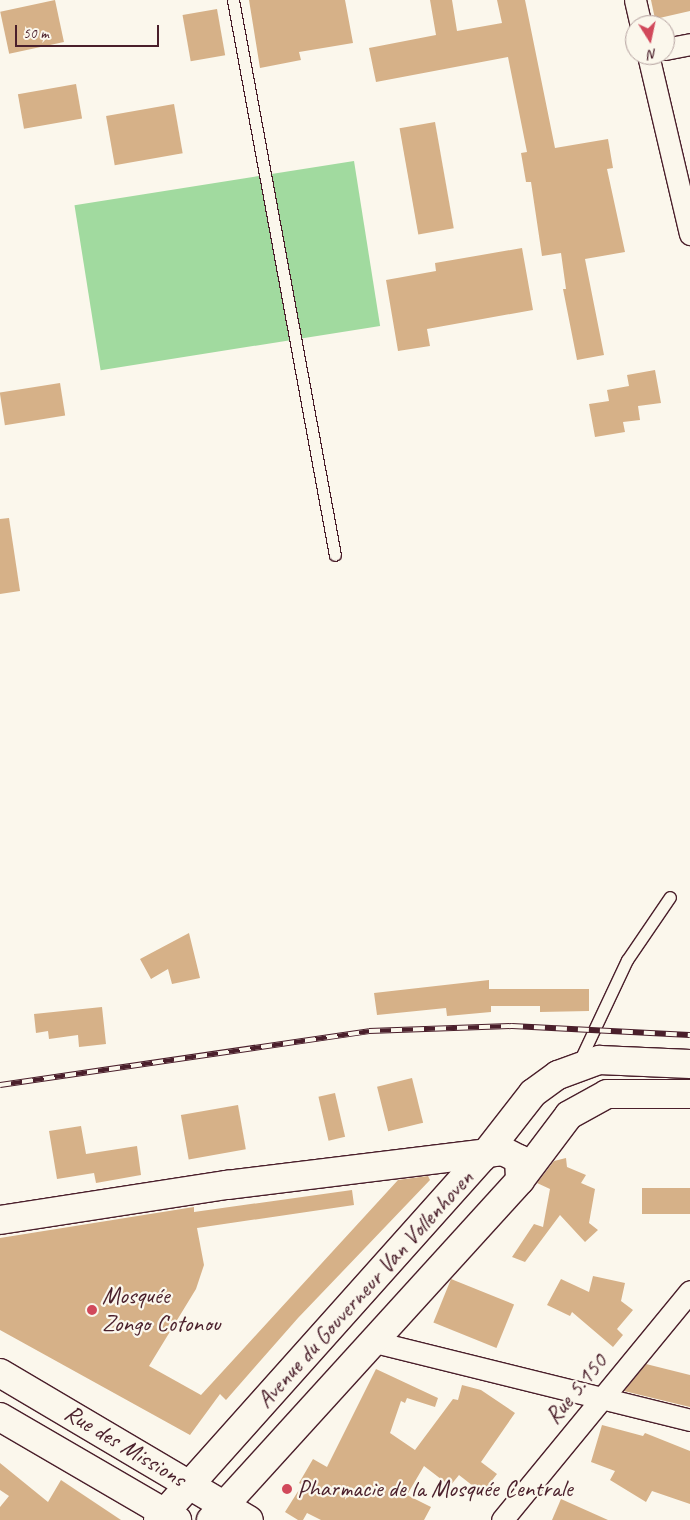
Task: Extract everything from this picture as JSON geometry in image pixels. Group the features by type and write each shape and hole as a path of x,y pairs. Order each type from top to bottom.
{"main road":[{"path":"578,1065 600,1060 690,1064"},
{"name":"Avenue du Gouverneur Van Vollenhoven","path":"167,1518 190,1484 483,1157 533,1093 578,1065"},
{"name":"Avenue du Gouverneur Van Vollenhoven","path":"217,1514 371,1342 520,1180 569,1115 584,1104 620,1092 690,1094"},
{"path":"0,1220 399,1162 483,1157 503,1152 515,1155 522,1166 520,1180"},
{"name":"Rue des Missions","path":"0,1373 190,1484 217,1514 249,1520"},
{"name":"Rue des Missions","path":"0,1417 167,1518"}],"street":[{"path":"635,0 639,15"},
{"path":"675,47 690,44"},
{"path":"650,65 690,234"},
{"name":"Rue 5.150","path":"502,1520 690,1291"},
{"path":"371,1342 690,1420"}],"lane":[{"path":"233,0 335,555"},
{"path":"578,1065 627,960 670,897"}],"green space":[{"path":"354,161 380,326 101,370 74,205"}],"building":[{"path":"55,0 64,42 9,54 0,12"},
{"path":"249,0 345,0 353,43 299,52 301,60 260,68"},
{"path":"430,0 452,0 457,31 502,23 497,0 525,0 555,148 608,139 613,168 607,169 625,252 585,259 604,355 577,360 563,289 566,289 561,253 542,256 531,182 526,182 521,153 527,152 508,57 376,82 369,48 436,35"},
{"path":"651,0 690,0 690,11 672,15 654,15"},
{"path":"217,9 225,55 191,61 183,15"},
{"path":"76,84 82,118 24,129 18,94"},
{"path":"174,104 183,153 115,165 106,116"},
{"path":"435,122 454,228 418,235 400,128"},
{"path":"522,248 533,310 427,329 430,346 398,351 386,280 436,271 435,263"},
{"path":"655,370 661,403 638,406 640,420 623,422 625,432 595,437 589,404 609,401 607,390 629,386 627,375"},
{"path":"60,383 65,416 5,425 0,393"},
{"path":"9,518 20,591 0,594 0,519"},
{"path":"189,933 200,978 172,984 168,969 151,979 140,959"},
{"path":"489,980 489,989 589,989 589,1011 540,1012 540,1006 491,1006 491,1012 447,1016 446,1008 377,1015 374,993"},
{"path":"102,1007 106,1044 79,1047 78,1035 49,1039 48,1031 36,1033 34,1014"},
{"path":"412,1078 423,1123 388,1131 377,1087"},
{"path":"335,1093 345,1137 329,1141 318,1097"},
{"path":"238,1105 246,1149 189,1159 181,1115"},
{"path":"81,1126 86,1154 137,1146 141,1175 96,1183 94,1173 57,1179 49,1131"},
{"path":"566,1158 567,1167 586,1175 581,1183 595,1189 589,1223 598,1230 585,1242 560,1215 525,1262 512,1257 534,1224 543,1227 550,1189 537,1183 554,1161"},
{"name":"Mosquée Zongo Cotonou","path":"428,1176 430,1180 298,1318 226,1400 220,1394 190,1435 0,1330 0,1238 194,1207 194,1212 352,1190 354,1205 197,1228 204,1265 196,1289 149,1366 201,1395 398,1180"},
{"path":"642,1188 690,1188 690,1214 642,1214"},
{"path":"593,1276 625,1283 621,1301 633,1310 617,1329 623,1335 613,1347 572,1312 570,1316 547,1305 561,1279 589,1292"},
{"path":"451,1279 514,1304 496,1348 433,1323"},
{"path":"646,1364 690,1375 690,1407 624,1391"},
{"path":"376,1369 438,1398 435,1407 407,1398 405,1403 401,1401 390,1433 415,1450 453,1399 458,1400 462,1385 481,1390 515,1413 481,1462 497,1474 482,1493 459,1475 450,1486 424,1466 407,1495 431,1507 424,1520 321,1520 307,1513 303,1520 298,1520 285,1512 302,1485 299,1483 313,1459 327,1467"},
{"path":"602,1425 643,1436 645,1433 690,1451 690,1504 652,1491 646,1502 610,1480 615,1471 591,1462"},
{"path":"0,1463 48,1502 61,1480 121,1520 0,1520 0,1507 9,1496 0,1490"},
{"path":"561,1499 608,1520 552,1520"}],"railway":[{"path":"0,1085 369,1031 512,1026 690,1035"}],"place":[{"name":"Mosquée Zongo Cotonou","path":"92,1310"},
{"name":"Pharmacie de la Mosquée Centrale","path":"287,1489"}]}
